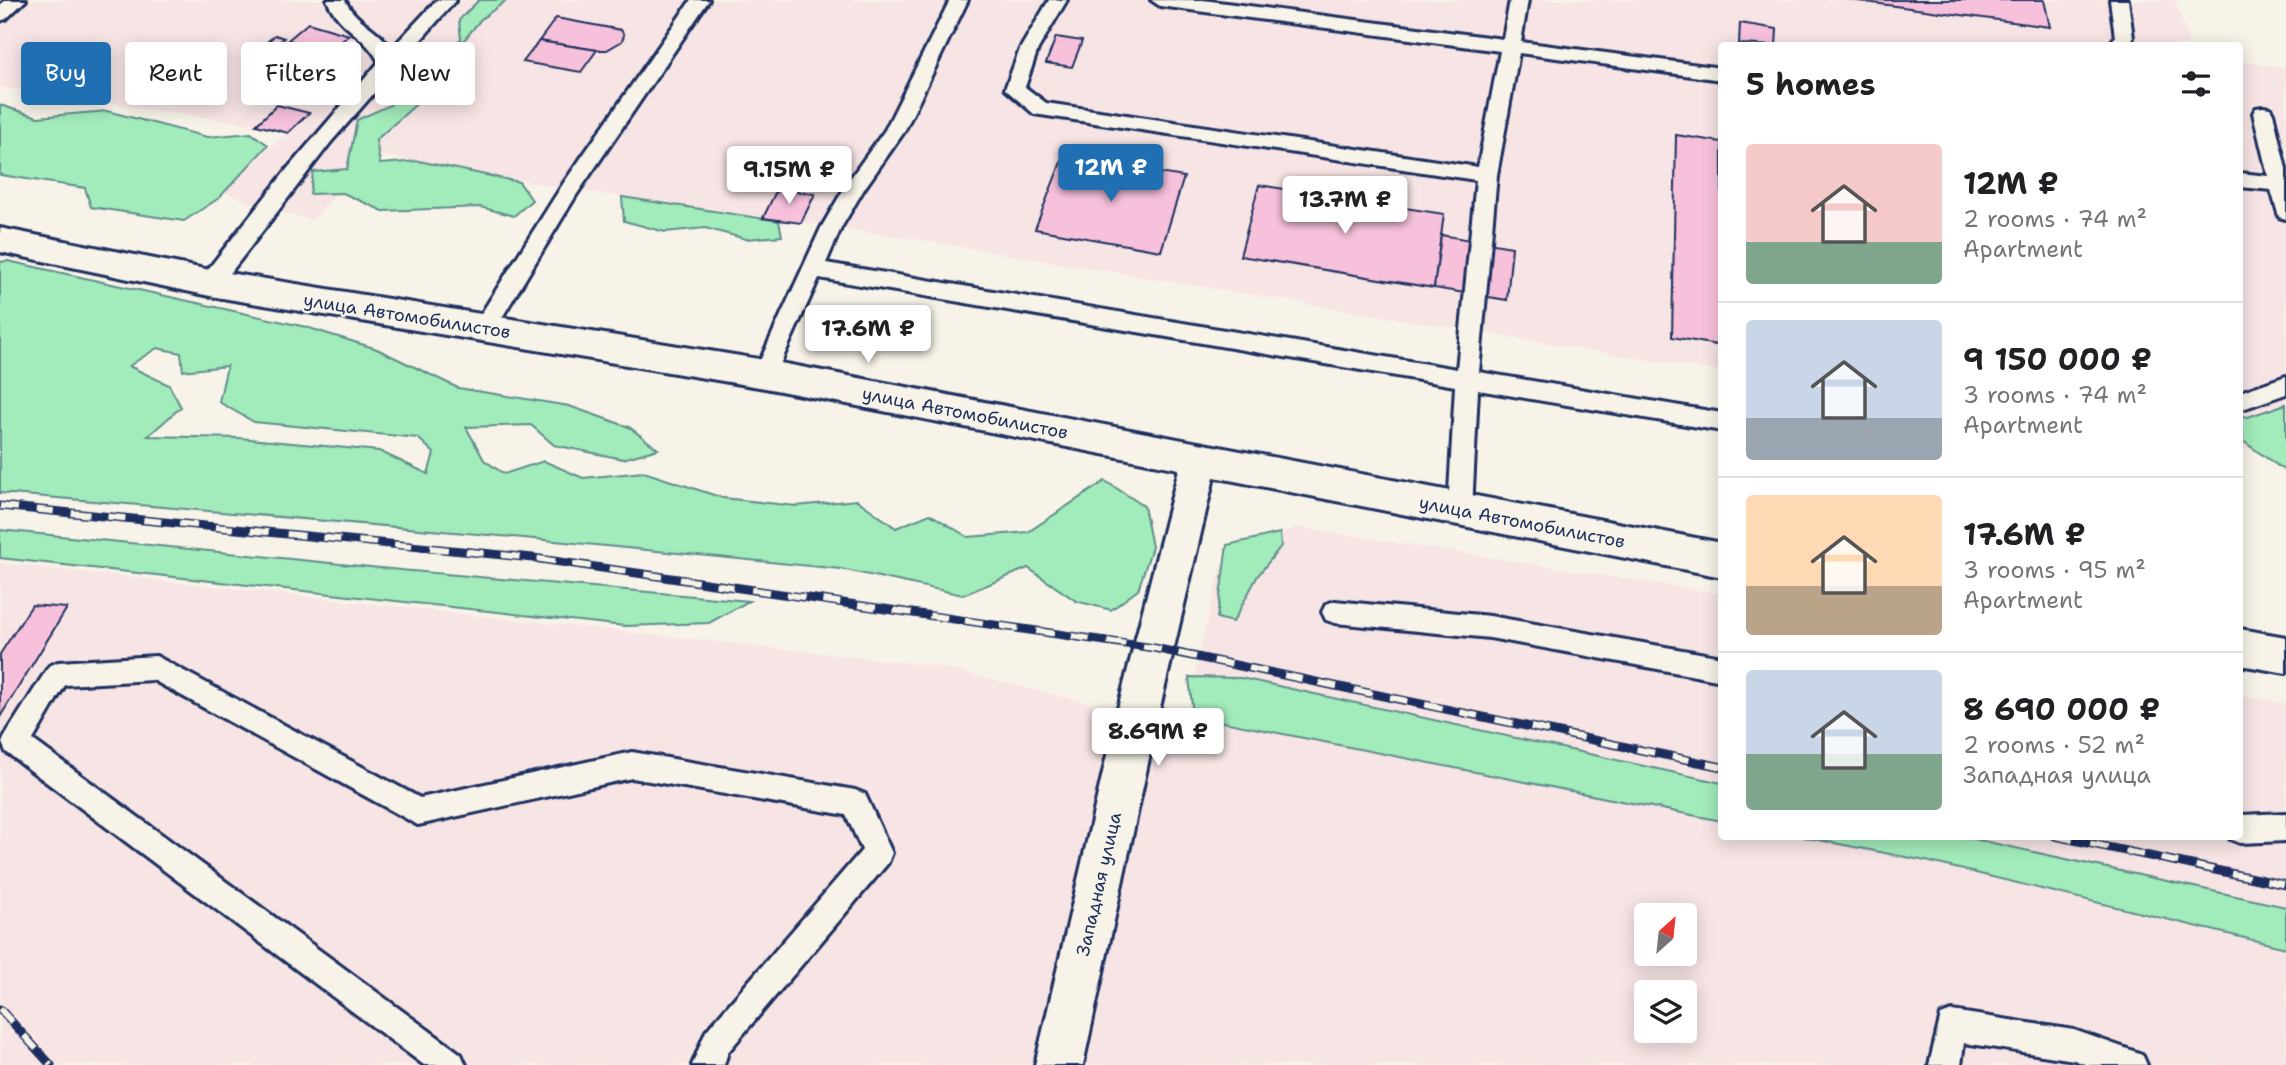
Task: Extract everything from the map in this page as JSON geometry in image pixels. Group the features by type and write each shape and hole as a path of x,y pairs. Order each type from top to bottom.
{"street":[{"name":"улица Автомобилистов","path":"0,240 210,283 765,374 1718,559"},
{"name":"Западная улица","path":"1059,1065 1138,712 1200,458"},
{"path":"2243,648 2286,654"}],"lane":[{"path":"0,15 18,0"},
{"path":"336,0 343,16 378,42"},
{"path":"407,42 447,0"},
{"path":"484,328 570,189 700,0"},
{"path":"765,374 831,228 856,185 894,132 959,0"},
{"path":"1058,0 1029,49 1015,89 1041,109 1487,175"},
{"path":"1160,0 1718,73"},
{"path":"1460,510 1468,380 1487,175 1519,0"},
{"path":"2119,0 2124,38 2120,42"},
{"path":"210,283 265,208 375,77"},
{"path":"2263,113 2286,212"},
{"path":"2243,180 2278,184"},
{"path":"812,269 1718,421"},
{"path":"2243,400 2286,385"},
{"path":"1335,612 1490,627 1718,669"},
{"path":"450,1065 16,743 58,674 156,668 418,812 632,765 855,803 878,853 717,1042 709,1065"},
{"path":"2243,829 2286,827"},
{"path":"1945,1065 1952,1027 2074,1045 2131,1065"}],"shaded area":[{"path":"0,0 2175,0 2188,42 1718,42 1718,371 908,238 570,189 375,154 312,220 265,208 221,191 287,133 256,125 111,103 111,42 21,42 21,90 0,87"},
{"path":"2243,61 2286,68 2286,454 2243,448"},
{"path":"1296,527 1718,593 1718,840 2243,840 2243,696 2286,704 2286,1065 0,1065 0,563 936,666 1110,708 1188,720 1201,645 1222,563"}],"green space":[{"path":"479,0 507,0 481,19 463,42 456,42 461,39 459,20"},
{"path":"0,105 38,117 107,111 207,137 251,133 268,145 219,198 184,221 91,207 85,188 0,175"},
{"path":"390,105 415,105 376,140 380,164 419,161 519,182 532,200 514,216 480,207 383,211 343,193 310,194 313,172 347,169 357,120"},
{"path":"622,197 779,221 782,236 746,239 705,228 665,232 624,221"},
{"path":"8,261 306,327 377,349 458,388 569,406 629,427 658,449 623,459 554,445 531,425 466,427 484,460 504,474 544,461 583,478 644,472 723,498 796,506 857,500 896,528 930,514 968,537 1028,532 1105,481 1144,506 1152,547 1138,590 1111,610 1076,601 1028,568 963,595 841,569 524,538 0,493 0,262","holes":["157,348 181,353 183,371 227,366 219,402 254,422 418,438 434,453 428,474 379,451 239,438 148,436 181,407 169,385 129,366"]},
{"path":"2286,404 2286,471 2243,441 2243,416 2248,417"},
{"path":"0,530 749,601 709,623 625,626 0,558"},
{"path":"1280,533 1281,546 1257,577 1233,622 1217,618 1227,545"},
{"path":"1189,677 1241,678 1718,782 1718,820 1193,716"},
{"path":"1818,840 1979,840 2286,907 2286,948 1926,861"}],"building":[{"path":"1851,0 2044,0 2050,27"},
{"path":"556,18 621,30 624,35 622,41 607,50 539,41"},
{"path":"308,23 349,35 341,42 288,40"},
{"path":"1740,23 1777,29 1776,42 1739,42"},
{"path":"275,35 284,38 280,42 267,42"},
{"path":"1056,37 1082,41 1072,67 1046,63"},
{"path":"539,41 597,50 581,72 523,62"},
{"path":"277,105 309,113 288,133 256,125"},
{"path":"1676,135 1718,141 1718,345 1672,337"},
{"path":"1063,157 1184,177 1161,251 1035,229"},
{"path":"1259,185 1444,214 1434,288 1240,256"},
{"path":"777,189 815,194 801,223 763,218"},
{"path":"1441,235 1512,247 1507,300 1434,288"},
{"path":"32,605 67,608 0,717 0,654"}],"railway":[{"path":"0,506 533,558 1154,648 1718,766"},
{"path":"2074,840 2286,885"},
{"path":"0,1009 51,1065"}]}
